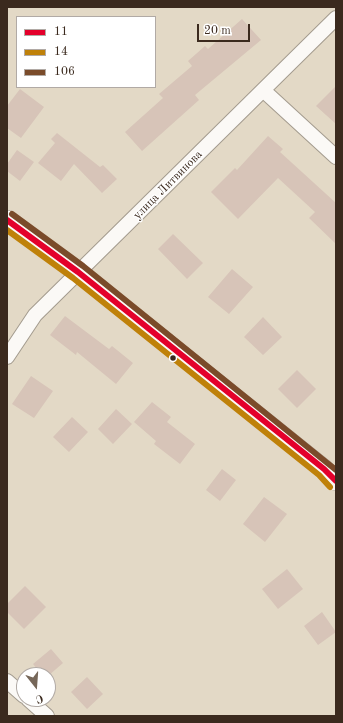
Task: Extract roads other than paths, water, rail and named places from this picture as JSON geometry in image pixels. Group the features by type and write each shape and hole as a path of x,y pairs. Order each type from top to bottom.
{"main road":[{"path":"7,220 78,272 324,469 336,481"}],"street":[{"name":"улица Литвинова","path":"7,357 35,315 336,18"},
{"path":"263,90 336,156"},
{"path":"7,681 16,689"},
{"path":"37,707 47,716"}]}
